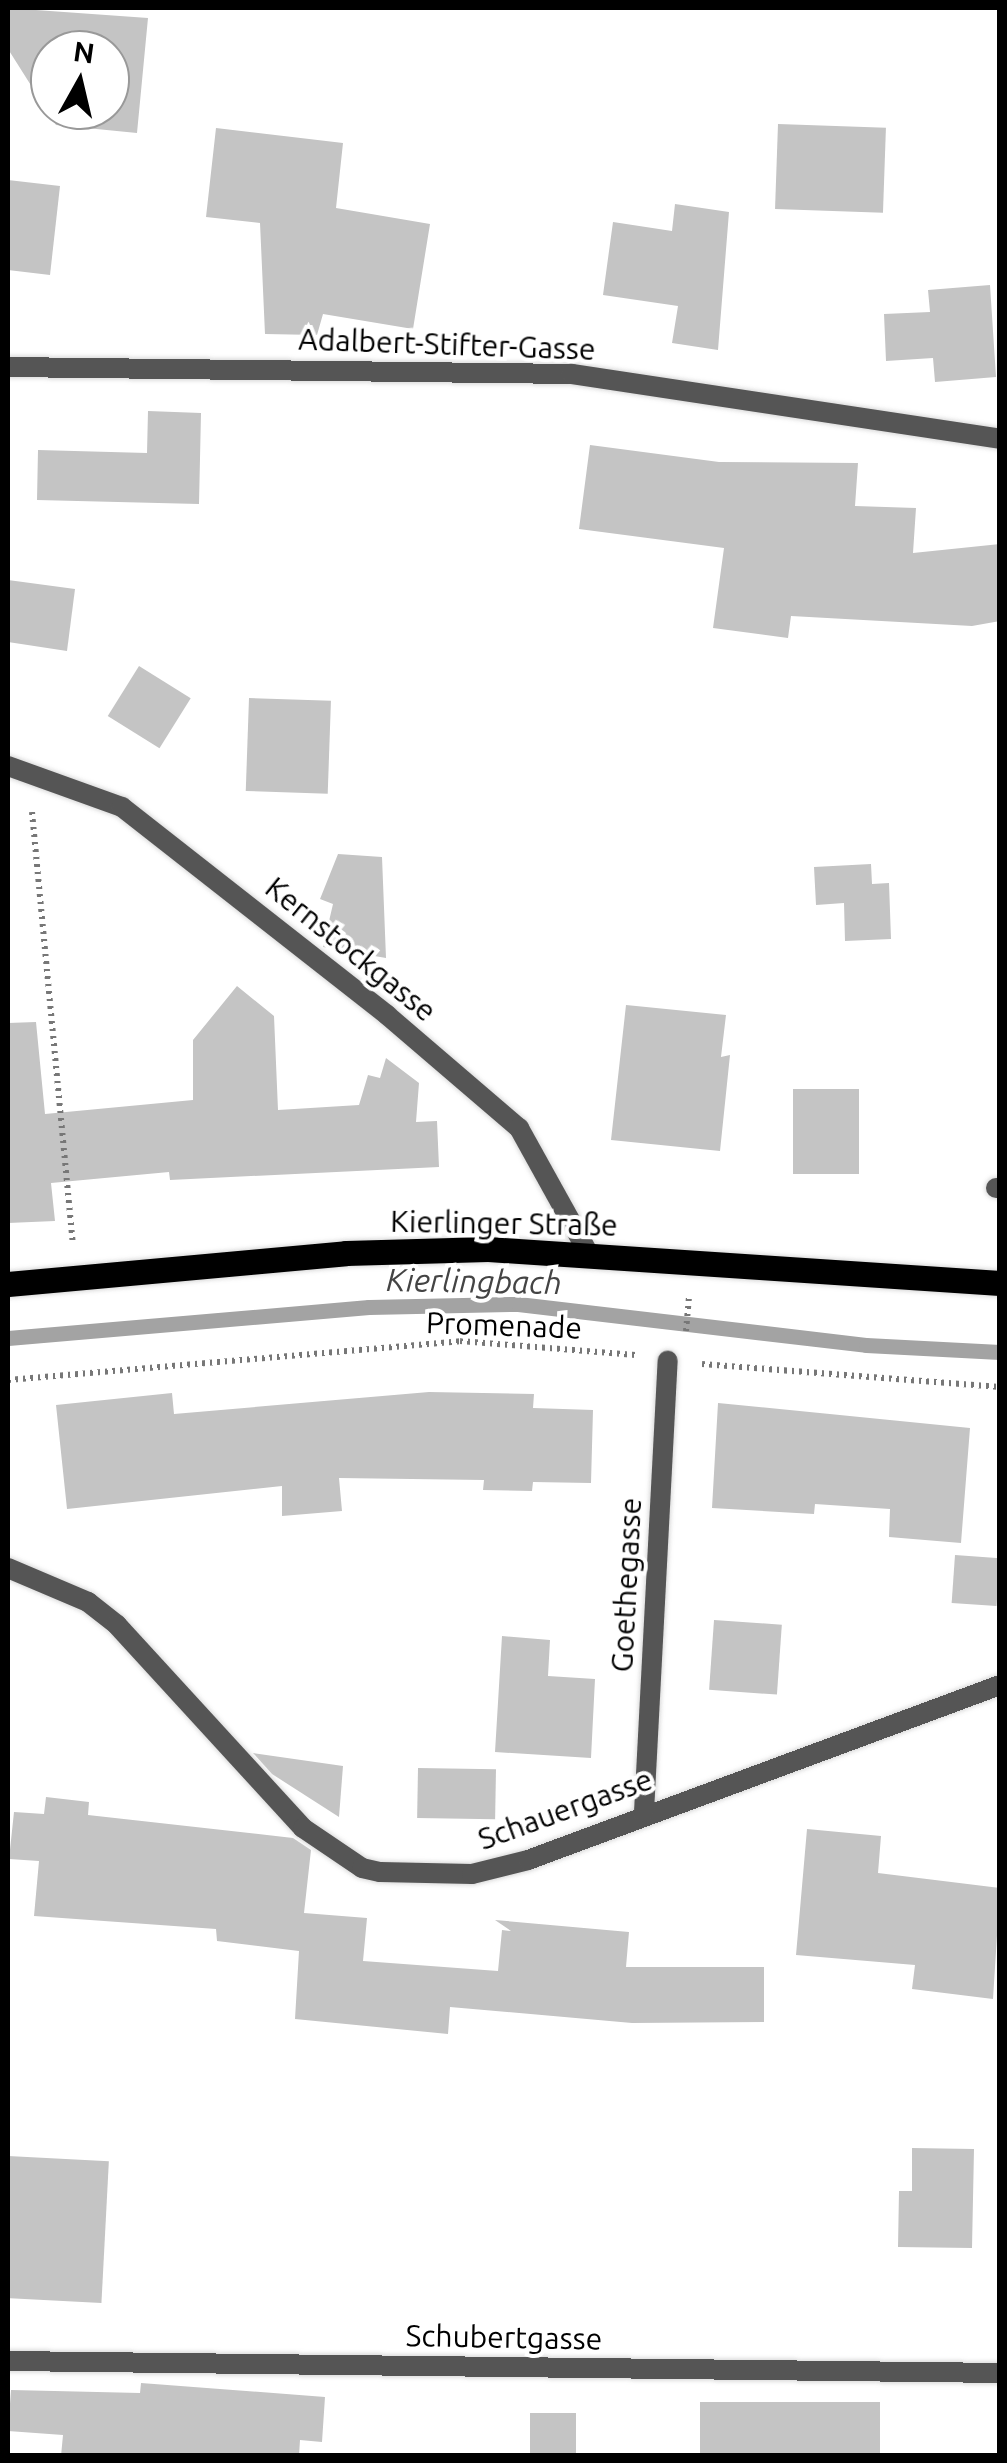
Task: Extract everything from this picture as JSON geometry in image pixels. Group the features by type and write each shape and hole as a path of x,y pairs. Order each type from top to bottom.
{"main road":[{"name":"Kierlinger Straße","path":"8,1284 346,1253 590,1256 1000,1283"}],"street":[{"name":"Adalbert-Stifter-Gasse","path":"8,367 572,374 1000,439"},
{"name":"Kernstockgasse","path":"8,766 122,806 431,1052 519,1128 590,1256"},
{"name":"Goethegasse","path":"644,1812 676,1355"},
{"name":"Schauergasse","path":"8,1568 88,1602 117,1625 303,1828 362,1868 472,1874 528,1860 644,1812 1000,1684"},
{"name":"Schubertgasse","path":"8,2361 1000,2373"}],"path":[{"path":"29,774 70,1209"},
{"path":"676,1355 689,1294"},
{"name":"Promenade","path":"8,1380 460,1341 676,1355 1000,1388"}],"building":[{"path":"8,8 148,18 137,133 107,130 130,130 130,30 30,30 30,84 8,49"},
{"path":"778,124 886,128 883,213 775,209"},
{"path":"216,128 343,143 336,208 430,224 413,329 323,314 317,335 265,334 260,223 206,217"},
{"path":"8,180 60,186 50,275 8,270"},
{"path":"675,204 729,212 718,350 672,343 678,306 603,295 613,222 672,231"},
{"path":"990,285 996,377 935,382 933,358 886,361 884,314 930,312 928,290"},
{"path":"148,411 201,413 199,504 37,500 38,450 147,453"},
{"path":"590,445 719,462 858,463 855,506 916,508 913,553 1000,544 1000,621 972,626 791,616 788,638 713,628 724,548 579,529"},
{"path":"8,580 75,589 67,651 8,642"},
{"path":"139,666 191,698 159,748 108,716"},
{"path":"249,698 331,701 328,794 246,791"},
{"path":"338,854 382,857 386,958 323,947 333,904 320,899"},
{"path":"871,864 872,884 889,883 891,939 845,941 844,903 816,905 814,867"},
{"path":"237,986 274,1016 278,1110 359,1105 368,1075 380,1078 386,1058 419,1083 416,1122 437,1121 439,1167 170,1180 169,1172 51,1183 55,1221 8,1223 8,1023 36,1022 45,1114 193,1100 193,1040"},
{"path":"626,1005 726,1015 721,1057 730,1055 720,1151 611,1140"},
{"path":"793,1089 859,1089 859,1174 793,1174"},
{"path":"429,1392 534,1394 533,1408 593,1410 591,1483 533,1482 532,1491 483,1490 484,1480 339,1478 342,1511 282,1516 282,1486 67,1509 56,1405 172,1393 174,1414"},
{"path":"718,1403 970,1428 961,1543 889,1537 890,1509 815,1504 814,1514 712,1508"},
{"path":"955,1555 1000,1558 997,1606 952,1603"},
{"path":"714,1620 782,1625 777,1695 709,1690"},
{"path":"502,1636 550,1640 548,1676 595,1679 591,1758 495,1752"},
{"path":"253,1753 343,1766 339,1817 272,1774"},
{"path":"418,1768 496,1769 495,1819 417,1818"},
{"path":"46,1797 89,1802 88,1815 293,1838 311,1850 304,1913 367,1918 363,1961 498,1971 502,1930 511,1931 495,1920 629,1932 626,1967 764,1967 764,2022 632,2023 450,2007 448,2034 295,2019 299,1951 217,1941 216,1929 34,1916 39,1861 9,1859 14,1812 44,1814"},
{"path":"807,1829 881,1836 878,1873 1000,1888 993,1999 912,1989 915,1965 796,1955"},
{"path":"912,2148 974,2149 972,2248 898,2247 899,2191 912,2191"},
{"path":"8,2156 109,2161 101,2303 8,2298"},
{"path":"141,2383 325,2397 322,2442 300,2440 299,2456 61,2456 63,2435 8,2431 11,2390 140,2393"},
{"path":"700,2402 880,2402 880,2456 700,2456"},
{"path":"530,2413 576,2413 576,2456 530,2456"}],"waterway":[{"name":"Kierlingbach","path":"8,1338 369,1307 518,1304 866,1345 1000,1352"}]}
